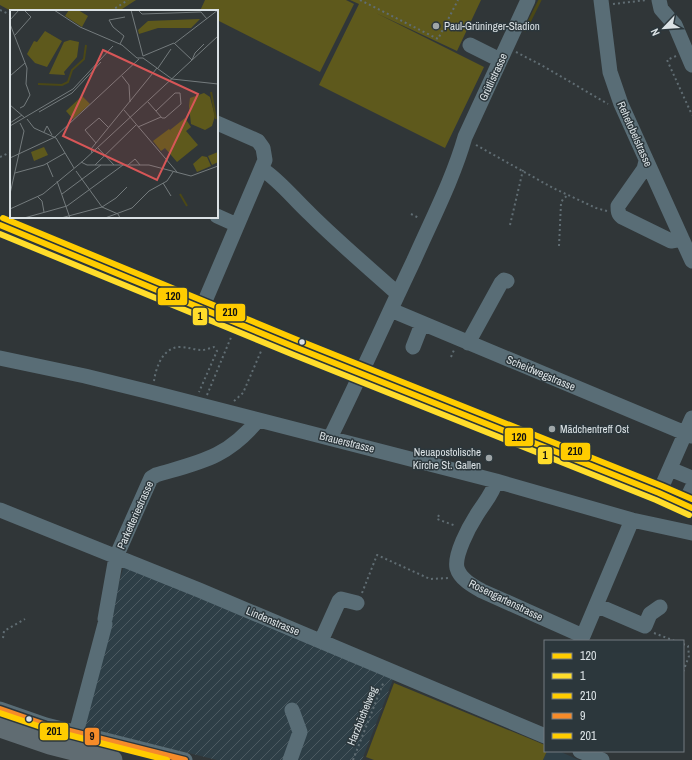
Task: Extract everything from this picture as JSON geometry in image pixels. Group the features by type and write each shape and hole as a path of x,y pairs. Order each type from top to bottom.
{"highway":[{"path":"0,727 50,744 112,760"}],"main road":[{"path":"0,225 361,374 659,493 688,507"}],"street":[{"name":"Grütlistrasse","path":"330,438 438,207 465,137 528,0"},
{"path":"659,0 661,9 675,26 692,65"},
{"name":"Rehetobelstrasse","path":"605,2 610,72 620,104 692,261"},
{"path":"470,45 500,60"},
{"path":"202,308 262,168 265,156 261,144 254,139 218,124"},
{"path":"646,161 644,169 618,206 616,213 671,241 682,239"},
{"path":"262,168 274,177 349,251 398,294"},
{"path":"218,216 237,225"},
{"path":"468,343 501,283 504,280 507,281"},
{"name":"Scheidwegstrasse","path":"391,310 422,324 452,331 468,343 689,435"},
{"path":"413,347 422,324"},
{"name":"Brauerstrasse","path":"0,358 152,392 496,481 632,520 692,533"},
{"path":"659,493 670,469 689,435 692,418"},
{"name":"Parketteriestrasse","path":"76,732 105,621 116,557 151,478 156,475 204,461 228,450 248,433 258,420"},
{"path":"670,469 692,478"},
{"name":"Rosengartenstrasse","path":"496,481 494,488 468,531 459,553 457,568 465,580 482,591 582,639 632,520"},
{"path":"688,507 692,488"},
{"name":"Lindenstrasse","path":"0,510 199,590 544,736"},
{"path":"321,641 339,601 341,599 358,603"},
{"path":"596,605 645,626 650,614 660,608"},
{"path":"0,709 46,725 185,760"},
{"path":"290,760 300,732 292,710"},
{"path":"582,752 602,760"}],"path":[{"path":"113,10 128,0"},
{"path":"360,0 438,39 458,0"},
{"path":"605,2 647,0"},
{"path":"0,10 10,15"},
{"path":"506,46 612,107"},
{"path":"686,52 667,60 692,116"},
{"path":"471,143 523,170 553,188 596,208 616,213"},
{"path":"0,156 10,152"},
{"path":"510,225 523,170"},
{"path":"559,246 561,203 568,195"},
{"path":"198,405 232,334"},
{"path":"223,411 243,393 263,346"},
{"path":"152,392 158,364 164,354 173,348 181,347 203,350 214,347 217,351 198,405"},
{"path":"439,515 437,519 468,531"},
{"path":"358,603 377,555 430,579 444,578 465,580"},
{"path":"3,638 4,631 25,619"},
{"path":"649,631 671,640"},
{"path":"684,644 688,646 689,656 684,669"},
{"name":"Harzbüchelweg","path":"353,760 385,678"}],"shaded area":[{"path":"0,0 136,0 121,10 10,10 0,5"},
{"path":"205,0 346,0 354,4 320,72 218,21 218,10 200,10"},
{"path":"350,0 481,0 457,51 376,13 484,67 445,148 319,85 359,4"},
{"path":"124,565 394,677 362,760 217,760 79,726"},
{"path":"394,683 544,745 544,752 547,752 543,760 374,760 366,757"},
{"path":"547,752 561,752 579,760 543,760"}],"waterway":[{"path":"525,30 540,0"}],"transit line":[{"name":"210","path":"3,218 300,341 692,499"},
{"name":"120","path":"0,225 297,348 659,493 692,508"},
{"name":"1","path":"0,234 294,355 656,500 689,515"},
{"name":"9","path":"0,709 46,725 185,760"},
{"name":"201","path":"0,713 53,731 167,760"}],"place":[{"name":"Paul-Grüninger-Stadion","path":"436,26"},
{"name":"Mädchentreff Ost","path":"552,429"},
{"name":"Neuapostolische Kirche St. Gallen","path":"489,458"}]}
